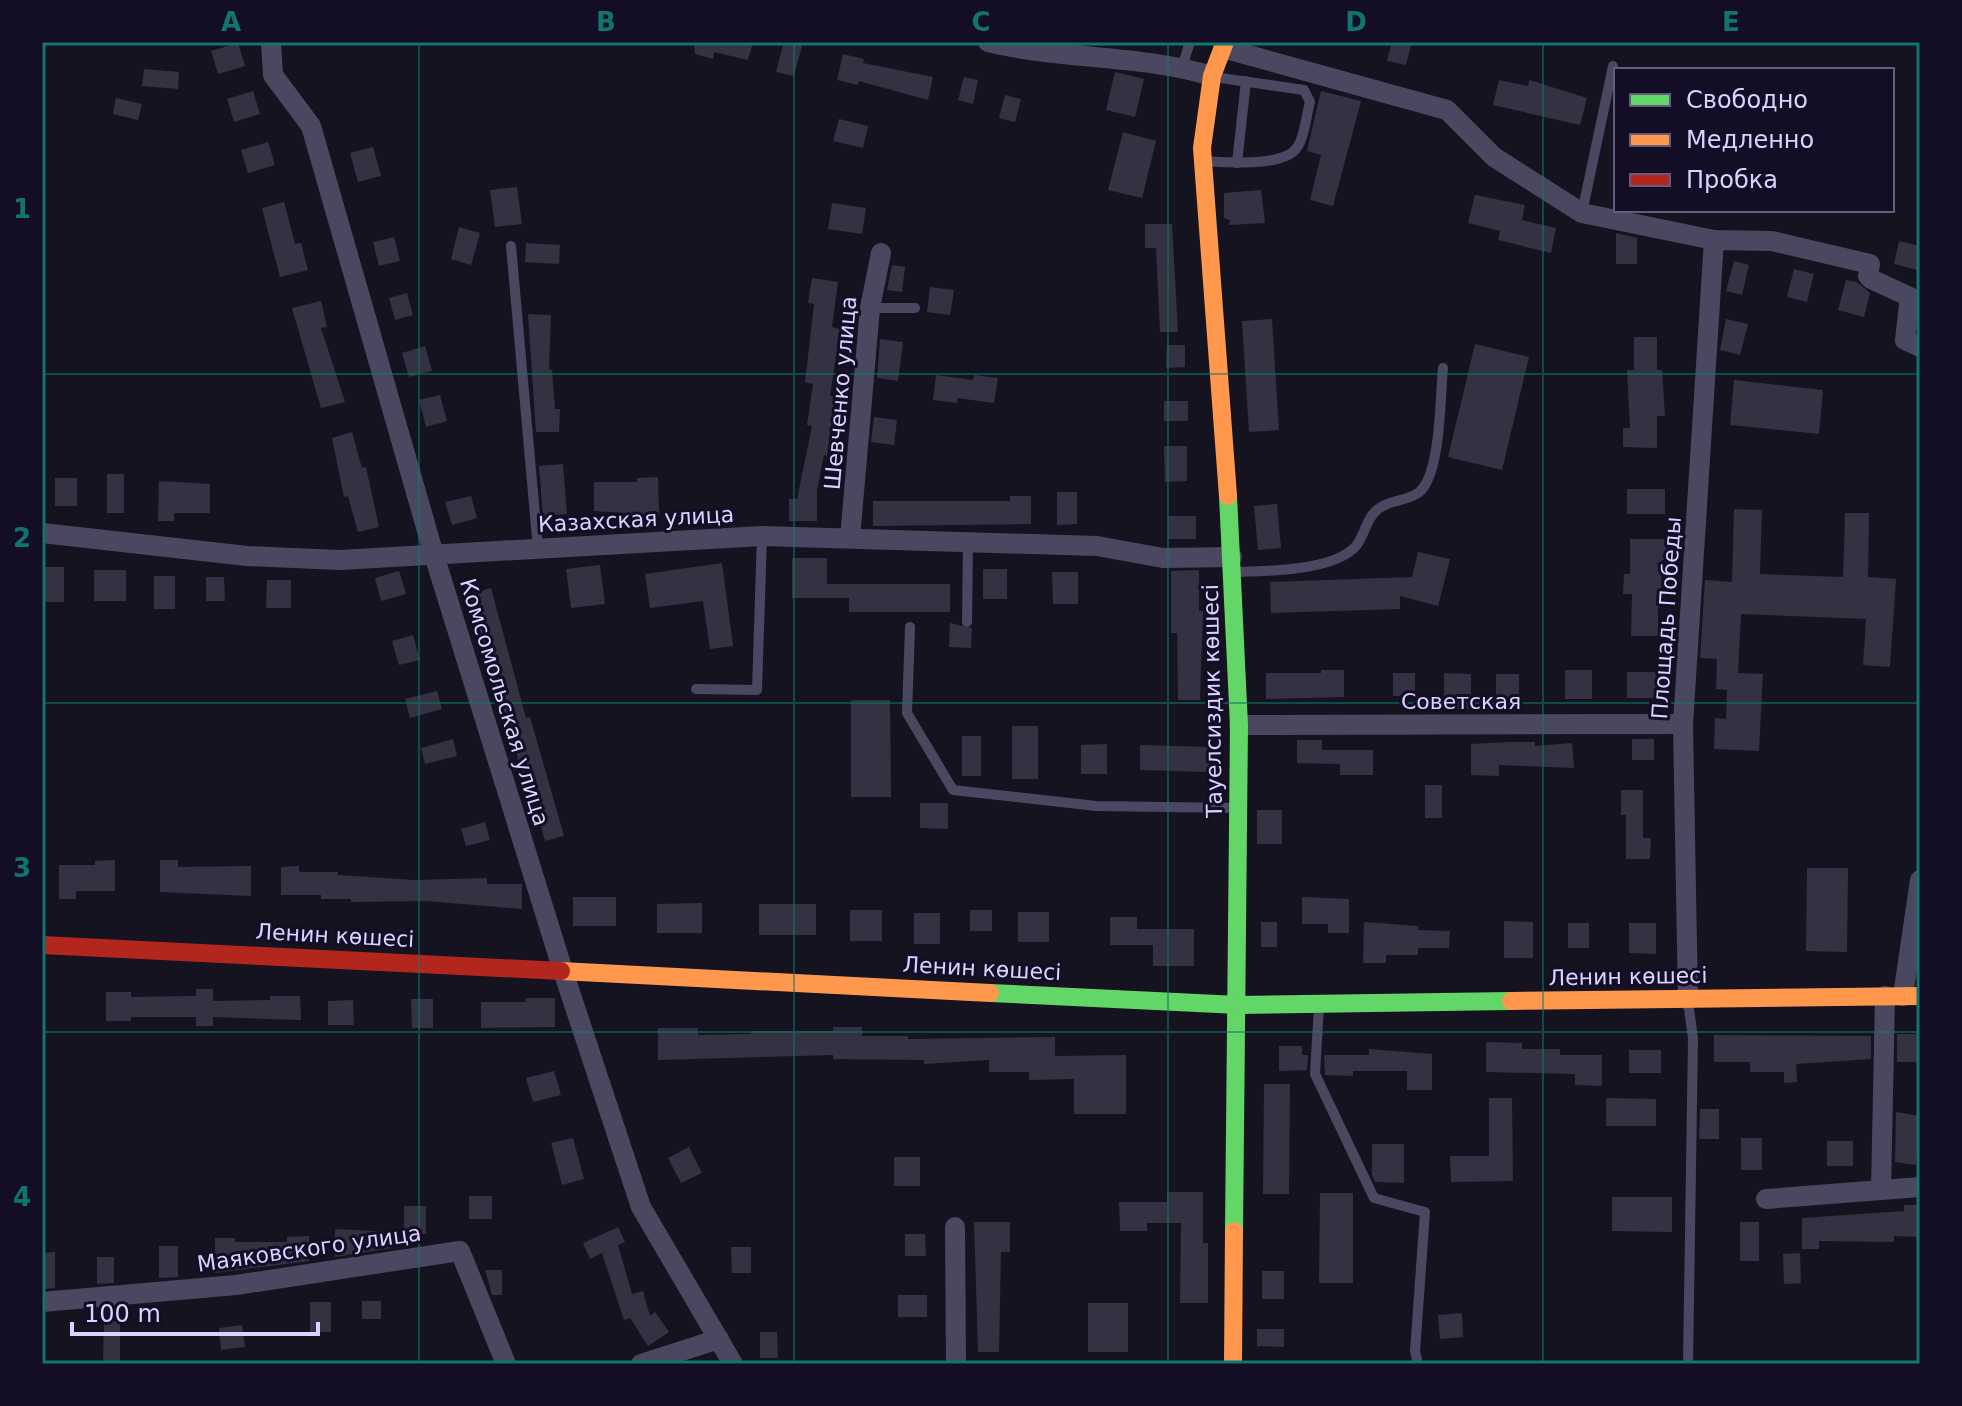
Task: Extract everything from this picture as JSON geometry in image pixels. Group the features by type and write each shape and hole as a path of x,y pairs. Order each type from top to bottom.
{"street":[{"name":"Комсомольская улица","path":"271,42 273,75 311,126 434,555 563,971 641,1207 733,1364"},
{"path":"988,42 1024,51 1182,67 1212,76"},
{"path":"1224,45 1447,110 1494,157 1582,213 1714,240 1772,241 1870,264 1868,276 1871,279 1910,297 1905,340 1920,347"},
{"name":"Тауелсиздик көшесі","path":"1224,45 1212,76 1203,161 1232,564 1239,725 1233,1364"},
{"name":"Площадь Победы","path":"1688,1000 1683,724 1714,240"},
{"name":"Шевченко улица","path":"850,538 870,308 881,253"},
{"name":"Казахская улица","path":"42,533 247,556 340,560 762,536 1097,546 1163,558 1232,564"},
{"name":"Советская","path":"1239,725 1683,724"},
{"path":"1881,1190 1920,880"},
{"name":"Ленин көшесі","path":"42,945 1238,1005 1903,996"},
{"path":"1766,1199 1920,1187"},
{"path":"955,1227 956,1364"},
{"name":"Маяковского улица","path":"42,1302 236,1285 460,1251 506,1364"},
{"path":"641,1364 719,1339"}],"lane":[{"path":"1182,67 1190,42"},
{"path":"1582,213 1613,66"},
{"path":"1203,161 1237,163 1287,156 1298,147 1310,102 1304,90 1212,76"},
{"path":"1237,163 1246,81"},
{"path":"511,246 538,549"},
{"path":"870,308 915,308"},
{"path":"1232,564 1283,570 1338,557 1355,546 1376,510 1416,495 1425,487 1433,471 1443,368"},
{"path":"696,689 757,690 762,536"},
{"path":"967,622 968,542"},
{"path":"910,627 907,713 953,790 1096,806 1239,808"},
{"path":"1688,1000 1693,1038 1688,1363"},
{"path":"1320,1004 1315,1074 1374,1198 1425,1212 1415,1337 1418,1364"}],"building":[{"path":"694,42 753,42 748,60 714,52 713,59 695,54"},
{"path":"784,42 803,42 794,76 776,72"},
{"path":"1392,42 1412,42 1406,65 1387,61"},
{"path":"238,43 245,66 218,74 211,51"},
{"path":"843,54 864,59 863,63 933,77 928,100 859,81 858,85 837,80"},
{"path":"144,69 179,72 178,89 142,86"},
{"path":"1115,72 1144,79 1135,117 1106,110"},
{"path":"964,77 978,80 973,104 958,100"},
{"path":"1499,80 1528,86 1529,80 1587,98 1580,125 1493,105"},
{"path":"253,91 260,114 234,122 227,99"},
{"path":"1321,91 1361,101 1333,206 1310,200 1321,155 1307,151"},
{"path":"1005,95 1021,99 1015,122 999,118"},
{"path":"116,98 142,104 138,120 113,114"},
{"path":"839,119 868,126 863,148 833,141"},
{"path":"1123,132 1156,141 1142,198 1108,190"},
{"path":"268,142 275,165 248,173 241,150"},
{"path":"373,147 381,176 358,182 350,153"},
{"path":"517,187 522,224 495,227 490,190"},
{"path":"1261,190 1265,223 1229,225 1230,220 1224,218 1224,193"},
{"path":"1475,195 1525,205 1522,220 1556,228 1551,253 1498,240 1500,231 1468,223"},
{"path":"284,202 295,244 301,243 308,270 280,277 262,208"},
{"path":"832,203 866,208 862,234 828,229"},
{"path":"1145,224 1172,224 1178,332 1160,332 1156,248 1145,248"},
{"path":"459,227 480,233 471,265 451,259"},
{"path":"1616,233 1637,238 1637,264 1616,264"},
{"path":"394,237 400,261 379,266 373,242"},
{"path":"1899,241 1920,246 1918,270 1894,264"},
{"path":"526,243 560,245 559,264 525,262"},
{"path":"1734,261 1749,265 1742,295 1726,291"},
{"path":"892,265 905,267 902,292 887,290"},
{"path":"1794,269 1814,274 1807,302 1787,297"},
{"path":"812,278 838,282 832,327 840,329 830,396 835,397 827,456 824,455 817,490 817,521 789,521 789,499 797,499 812,426 807,425 813,384 805,382 814,304 808,303"},
{"path":"1846,280 1857,282 1870,293 1864,317 1838,310"},
{"path":"930,287 954,290 950,315 927,312"},
{"path":"407,293 413,315 395,320 389,298"},
{"path":"321,301 327,327 321,328 345,402 321,408 292,308"},
{"path":"528,314 551,315 549,370 552,369 555,409 560,409 559,432 536,432"},
{"path":"1272,319 1279,430 1249,432 1242,321"},
{"path":"1726,319 1748,324 1740,355 1720,350"},
{"path":"1634,337 1657,337 1657,370 1662,370 1665,416 1657,416 1657,448 1623,447 1623,428 1630,428 1627,370 1634,370"},
{"path":"880,339 903,342 898,381 877,378"},
{"path":"1475,344 1529,357 1502,470 1448,457"},
{"path":"1167,345 1185,345 1185,367 1166,368"},
{"path":"425,346 432,371 409,377 402,353"},
{"path":"936,375 973,380 974,375 998,378 994,403 957,398 957,403 933,400"},
{"path":"1734,380 1823,390 1819,434 1730,425"},
{"path":"440,395 447,421 426,427 419,400"},
{"path":"1164,401 1188,401 1188,421 1164,421"},
{"path":"874,417 897,420 894,445 871,442"},
{"path":"352,432 362,468 366,467 379,527 358,532 348,496 344,497 332,438"},
{"path":"1164,446 1187,446 1187,481 1165,482"},
{"path":"563,464 567,514 543,516 539,466"},
{"path":"107,474 124,474 124,513 107,513"},
{"path":"658,477 659,515 594,511 594,482 637,482 637,478"},
{"path":"55,478 77,478 77,506 55,506"},
{"path":"159,481 210,484 210,513 174,513 174,521 158,521"},
{"path":"1627,489 1665,489 1665,514 1627,514"},
{"path":"1057,492 1077,492 1077,524 1057,525"},
{"path":"471,496 477,518 452,525 445,502"},
{"path":"1010,496 1031,496 1031,524 873,526 873,501 1010,501"},
{"path":"1277,504 1281,548 1258,550 1254,506"},
{"path":"1734,509 1762,510 1760,574 1843,577 1845,513 1869,513 1868,577 1896,579 1890,667 1863,665 1866,619 1741,614 1738,673 1763,674 1759,751 1714,749 1715,718 1726,719 1727,690 1716,689 1717,659 1700,658 1705,580 1732,582"},
{"path":"1168,516 1196,516 1196,539 1168,539"},
{"path":"1630,539 1666,539 1661,595 1658,595 1658,636 1631,636 1632,594 1623,594 1624,574 1630,574"},
{"path":"1418,552 1450,559 1438,606 1400,596 1400,609 1271,613 1270,582 1412,577"},
{"path":"792,558 827,558 827,584 950,584 950,612 849,612 849,598 792,598"},
{"path":"722,563 733,646 710,649 703,601 650,608 645,574"},
{"path":"600,565 605,604 571,608 566,569"},
{"path":"44,567 64,567 64,602 44,602"},
{"path":"983,569 1007,569 1007,599 983,599"},
{"path":"94,570 126,570 126,601 94,601"},
{"path":"1199,570 1199,611 1203,611 1200,700 1178,700 1177,633 1171,633 1171,571"},
{"path":"399,571 406,594 381,601 375,578"},
{"path":"1052,572 1078,572 1078,604 1053,604"},
{"path":"154,576 175,576 175,609 154,609"},
{"path":"206,577 224,577 225,601 206,601"},
{"path":"267,580 291,580 291,608 266,608"},
{"path":"491,588 526,718 530,717 564,836 545,841 526,771 522,772 469,594"},
{"path":"950,623 972,628 971,648 949,647"},
{"path":"413,635 420,660 399,665 392,641"},
{"path":"1321,670 1344,670 1344,697 1266,699 1266,673 1321,673"},
{"path":"1565,670 1592,670 1592,699 1565,699"},
{"path":"1627,672 1658,672 1658,698 1627,698"},
{"path":"1393,673 1415,673 1415,696 1393,696"},
{"path":"1444,673 1471,674 1471,709 1444,709"},
{"path":"1496,674 1519,674 1519,711 1496,711"},
{"path":"437,691 442,709 410,718 405,699"},
{"path":"851,700 890,700 891,797 851,797"},
{"path":"1012,726 1038,726 1038,779 1012,779"},
{"path":"962,736 981,736 981,776 962,776"},
{"path":"453,739 457,756 425,764 421,748"},
{"path":"1632,739 1654,739 1654,760 1632,760"},
{"path":"1297,740 1322,740 1322,750 1373,750 1373,775 1340,775 1340,764 1297,763"},
{"path":"1535,742 1535,746 1572,743 1574,768 1499,765 1499,776 1471,775 1471,744"},
{"path":"1107,744 1107,774 1081,774 1081,745"},
{"path":"1140,745 1209,747 1209,772 1140,770"},
{"path":"1425,785 1442,785 1442,818 1425,818"},
{"path":"1621,790 1643,790 1643,838 1651,838 1650,859 1626,859 1626,815 1621,815"},
{"path":"920,803 948,803 948,829 920,828"},
{"path":"1257,810 1282,810 1282,844 1257,844"},
{"path":"485,822 490,840 466,846 461,829"},
{"path":"115,860 115,891 76,891 76,899 59,899 59,865 95,865 95,861"},
{"path":"160,860 178,860 178,867 251,866 251,896 160,892"},
{"path":"299,866 299,872 338,872 338,875 414,880 487,878 487,884 522,884 522,909 426,901 351,902 351,899 321,899 321,895 281,895 281,867"},
{"path":"1807,868 1848,868 1847,952 1806,951"},
{"path":"573,897 616,897 616,926 573,926"},
{"path":"1302,897 1349,899 1349,933 1328,933 1328,924 1302,924"},
{"path":"702,903 702,933 657,933 657,904"},
{"path":"759,904 816,904 816,935 759,935"},
{"path":"850,910 882,910 882,941 850,941"},
{"path":"970,910 992,910 992,931 970,931"},
{"path":"1018,912 1049,912 1049,942 1018,942"},
{"path":"914,913 940,913 940,944 914,944"},
{"path":"1110,917 1137,917 1137,929 1194,929 1194,966 1153,966 1153,945 1110,945"},
{"path":"1504,921 1533,922 1533,958 1504,958"},
{"path":"1261,922 1277,922 1277,947 1261,947"},
{"path":"1364,922 1450,931 1449,948 1418,948 1418,955 1386,955 1386,963 1363,963"},
{"path":"1568,923 1589,923 1589,948 1568,948"},
{"path":"1629,923 1656,923 1656,954 1629,953"},
{"path":"196,989 213,989 213,1001 300,996 301,1020 213,1017 213,1026 196,1026 196,1017 131,1017 131,1021 106,1021 106,992 131,992 131,997 196,996"},
{"path":"526,998 555,998 555,1027 481,1028 481,1002 526,1002"},
{"path":"411,999 433,999 433,1028 412,1028"},
{"path":"353,1000 354,1025 328,1025 328,1001"},
{"path":"833,1027 862,1027 862,1036 908,1036 908,1039 1055,1037 1055,1056 1126,1055 1126,1114 1074,1114 1074,1079 1029,1080 1029,1072 989,1072 989,1060 924,1064 924,1060 833,1059 833,1055 658,1060 658,1028 698,1028 698,1035 751,1034 751,1031 833,1031"},
{"path":"1897,1034 1920,1034 1920,1062 1897,1062"},
{"path":"1714,1035 1871,1036 1871,1059 1796,1064 1797,1082 1784,1083 1784,1072 1750,1072 1750,1062 1714,1062"},
{"path":"1486,1042 1522,1043 1522,1049 1560,1049 1560,1055 1602,1055 1602,1086 1575,1085 1575,1074 1486,1072"},
{"path":"1279,1046 1302,1046 1302,1055 1308,1055 1307,1070 1279,1071"},
{"path":"1369,1049 1432,1054 1432,1090 1407,1090 1407,1071 1353,1071 1353,1076 1325,1075 1324,1055 1369,1055"},
{"path":"1629,1050 1661,1050 1661,1073 1629,1073"},
{"path":"554,1071 561,1095 533,1102 526,1078"},
{"path":"1264,1084 1290,1084 1289,1194 1263,1194"},
{"path":"1489,1098 1512,1098 1513,1181 1451,1182 1450,1156 1489,1156"},
{"path":"1606,1098 1656,1099 1656,1126 1606,1126"},
{"path":"1700,1109 1719,1109 1719,1139 1699,1139"},
{"path":"1896,1112 1920,1116 1916,1165 1895,1162"},
{"path":"573,1138 584,1179 562,1185 551,1143"},
{"path":"1741,1138 1762,1138 1762,1170 1741,1170"},
{"path":"1827,1141 1853,1141 1853,1166 1827,1166"},
{"path":"1372,1144 1404,1144 1404,1183 1375,1182 1372,1175"},
{"path":"689,1147 702,1173 681,1183 668,1158"},
{"path":"894,1157 920,1157 920,1186 894,1186"},
{"path":"1167,1192 1203,1192 1203,1243 1208,1243 1208,1303 1180,1303 1181,1223 1147,1223 1147,1231 1120,1231 1119,1202 1167,1202"},
{"path":"1320,1193 1353,1193 1353,1283 1319,1283"},
{"path":"469,1196 492,1196 492,1219 469,1219"},
{"path":"1612,1197 1672,1197 1672,1232 1612,1231"},
{"path":"1904,1205 1920,1205 1920,1237 1894,1236 1894,1242 1819,1241 1819,1249 1802,1249 1802,1218 1904,1211"},
{"path":"404,1206 426,1206 426,1234 404,1234"},
{"path":"974,1222 1010,1222 1010,1252 1001,1252 999,1352 978,1352"},
{"path":"1740,1222 1759,1222 1759,1261 1740,1261"},
{"path":"618,1227 625,1242 618,1245 632,1294 643,1291 650,1316 655,1312 669,1332 648,1346 630,1318 624,1320 602,1253 590,1259 583,1243"},
{"path":"335,1229 392,1232 392,1248 335,1257"},
{"path":"905,1234 925,1234 926,1256 905,1256"},
{"path":"309,1236 309,1261 215,1273 215,1238 235,1238 235,1242 287,1242 287,1237"},
{"path":"159,1246 178,1246 178,1277 159,1278"},
{"path":"731,1247 751,1247 751,1273 732,1273"},
{"path":"55,1252 55,1288 42,1289 42,1253"},
{"path":"1800,1253 1801,1283 1784,1284 1783,1254"},
{"path":"97,1257 114,1257 114,1283 97,1284"},
{"path":"485,1270 502,1270 502,1295 492,1295"},
{"path":"1262,1271 1284,1271 1284,1299 1262,1299"},
{"path":"898,1295 927,1295 927,1317 898,1317"},
{"path":"362,1301 381,1301 381,1319 362,1319"},
{"path":"310,1302 331,1302 331,1332 310,1332"},
{"path":"1088,1303 1128,1303 1128,1352 1088,1352"},
{"path":"1462,1313 1463,1337 1440,1339 1438,1315"},
{"path":"104,1321 120,1321 120,1361 103,1361"},
{"path":"242,1325 245,1347 221,1350 219,1328"},
{"path":"1257,1329 1284,1329 1284,1347 1257,1346"},
{"path":"760,1332 777,1332 778,1358 760,1358"}],"traffic: fast":[{"path":"1228,496 1239,725 1234,1231"},
{"path":"990,993 1238,1005 1511,1001"}],"traffic: slow":[{"path":"1225,42 1212,76 1202,148 1228,496"},
{"path":"561,971 990,993"},
{"path":"1511,1001 1920,996"},
{"path":"1233,1364 1234,1231"}],"traffic: jam":[{"path":"42,945 561,971"}]}
